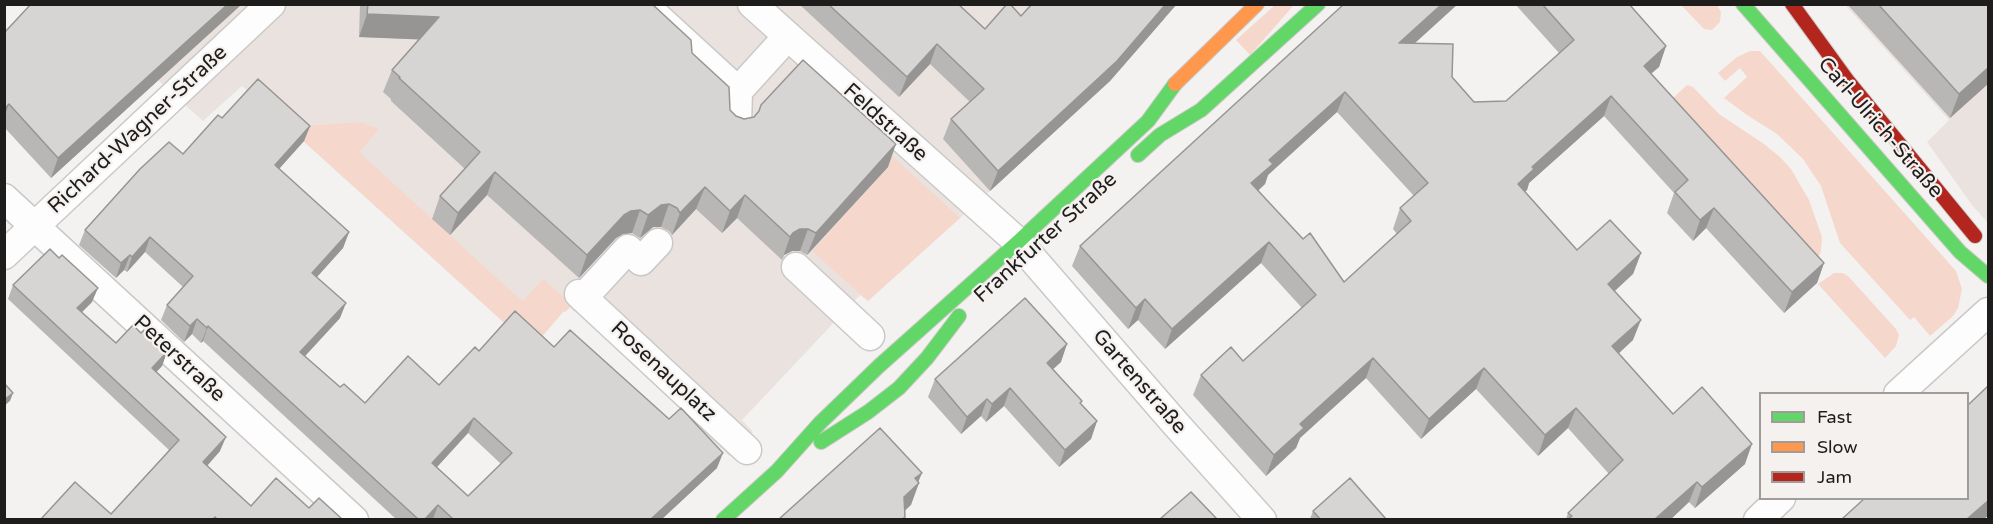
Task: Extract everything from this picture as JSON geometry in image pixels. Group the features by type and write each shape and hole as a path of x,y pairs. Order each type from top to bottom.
{"main road":[{"name":"Frankfurter Straße","path":"723,519 777,471 820,423 879,366 1026,251 1148,121 1175,84 1257,4"},
{"name":"Frankfurter Straße","path":"1125,167 1160,135 1201,110 1318,4"},
{"name":"Carl-Ulrich-Straße","path":"1743,4 1960,252 1989,276"},
{"name":"Carl-Ulrich-Straße","path":"1792,4 1848,81 1983,249"},
{"name":"Frankfurter Straße","path":"777,471 868,412 899,388 927,358 948,328 968,308"}],"street":[{"name":"Richard-Wagner-Straße","path":"4,255 271,4"},
{"path":"643,4 738,91"},
{"name":"Feldstraße","path":"752,4 1026,251"},
{"path":"737,125 738,91 788,36"},
{"name":"Peterstraße","path":"4,198 354,519"},
{"name":"Rosenauplatz","path":"658,243 641,261 628,249 581,296 747,450"},
{"name":"Gartenstraße","path":"1026,251 1174,422 1262,519"},
{"path":"796,267 870,336"},
{"path":"1899,392 1989,312"},
{"path":"1758,519 1779,500"}],"shaded area":[{"path":"75,5 1177,5 990,191 868,301 860,295 742,420 753,432 729,456 572,306 564,311 532,348 242,86 203,121"},
{"path":"1275,5 1294,5 1250,55 1236,40"},
{"path":"1681,5 1717,5 1721,12 1720,22 1712,30 1704,29"},
{"path":"1845,5 1988,5 1988,223 1972,205 1927,142 1949,120"},
{"path":"1750,51 1760,51 1956,271 1962,289 1958,308 1953,316 1930,336 1914,317 1910,320 1840,243 1821,186 1803,159 1777,134 1724,98 1747,77 1740,68 1725,81 1718,73 1737,57"},
{"path":"809,80 960,218 868,301 812,251 888,167"},
{"path":"1687,85 1693,87 1719,114 1764,144 1791,169 1809,200 1822,237 1818,258 1659,111"},
{"path":"360,122 379,129 359,152 513,293 523,301 543,279 572,305 532,348 285,124 307,126"},
{"path":"1834,273 1843,273 1848,276 1896,329 1899,335 1896,346 1885,358 1818,284"}],"building":[{"path":"31,4 228,4 58,158 9,104 4,109 4,33"},
{"path":"368,4 652,4 691,40 692,53 729,87 730,110 736,116 744,119 754,117 761,105 803,60 896,144 816,233 808,229 800,229 790,237 745,195 730,211 705,187 680,213 677,208 669,204 661,205 648,215 640,210 624,215 587,255 495,172 458,213 440,196 480,152 392,70 439,17 367,14"},
{"path":"828,4 958,4 985,29 1007,4 1010,4 1021,16 1032,4 1166,4 1117,61 998,171 951,119 984,89 937,44 907,77"},
{"path":"1344,4 1442,4 1399,43 1453,44 1452,77 1474,102 1506,101 1574,40 1542,4 1629,4 1666,46 1644,66 1824,263 1792,292 1714,208 1700,220 1675,192 1688,180 1611,96 1532,167 1534,169 1518,184 1577,250 1610,220 1641,253 1608,284 1641,320 1612,346 1673,414 1702,387 1752,444 1702,487 1697,482 1655,519 1568,519 1572,516 1568,513 1623,460 1576,408 1545,435 1484,368 1429,419 1373,358 1300,424 1304,428 1274,455 1201,375 1231,347 1243,361 1316,295 1269,242 1172,329 1145,299 1136,308 1080,246","holes":["1345,92 1428,183 1400,208 1411,221 1344,282 1310,233 1303,239 1251,183 1273,164 1269,160"]},
{"path":"1878,4 1989,4 1989,67 1959,94"},
{"path":"258,79 310,126 275,165 349,232 312,273 346,303 300,352 340,387 344,384 365,403 408,356 439,385 475,347 479,351 515,311 554,347 570,330 669,419 681,408 723,453 651,519 453,519 438,505 425,519 418,519 208,326 207,328 197,319 190,326 167,305 193,276 150,237 132,257 130,255 121,263 85,230 140,169 169,142 183,154 218,115 222,118","holes":["474,418 512,453 468,496 432,463"]},
{"path":"50,249 59,258 62,255 98,288 77,308 116,343 133,325 141,333 144,330 167,352 152,368 226,437 203,462 251,506 276,478 309,508 319,498 342,519 217,519 215,517 213,519 41,519 75,482 111,514 179,440 13,285"},
{"path":"1025,298 1067,344 1047,363 1097,421 1065,450 1010,388 992,404 987,399 967,417 935,379"},
{"path":"4,383 13,393 4,400"},
{"path":"1988,386 1989,500 1967,519 1842,519 1863,500 1969,500 1969,404"},
{"path":"880,428 922,473 915,478 919,483 904,497 905,517 902,519 779,519"},
{"path":"1350,478 1386,519 1320,519 1313,511"},
{"path":"1191,492 1217,519 1160,519"}],"traffic: fast":[{"path":"1138,155 1160,135 1201,110 1318,4"},
{"path":"1743,4 1960,252 1988,276"},
{"path":"723,520 777,471 820,423 879,366 1018,242 1148,121 1175,84"},
{"path":"821,442 868,412 899,388 927,358 959,316"}],"traffic: slow":[{"path":"1175,84 1257,4"}],"traffic: jam":[{"path":"1792,4 1848,81 1975,236"}]}
